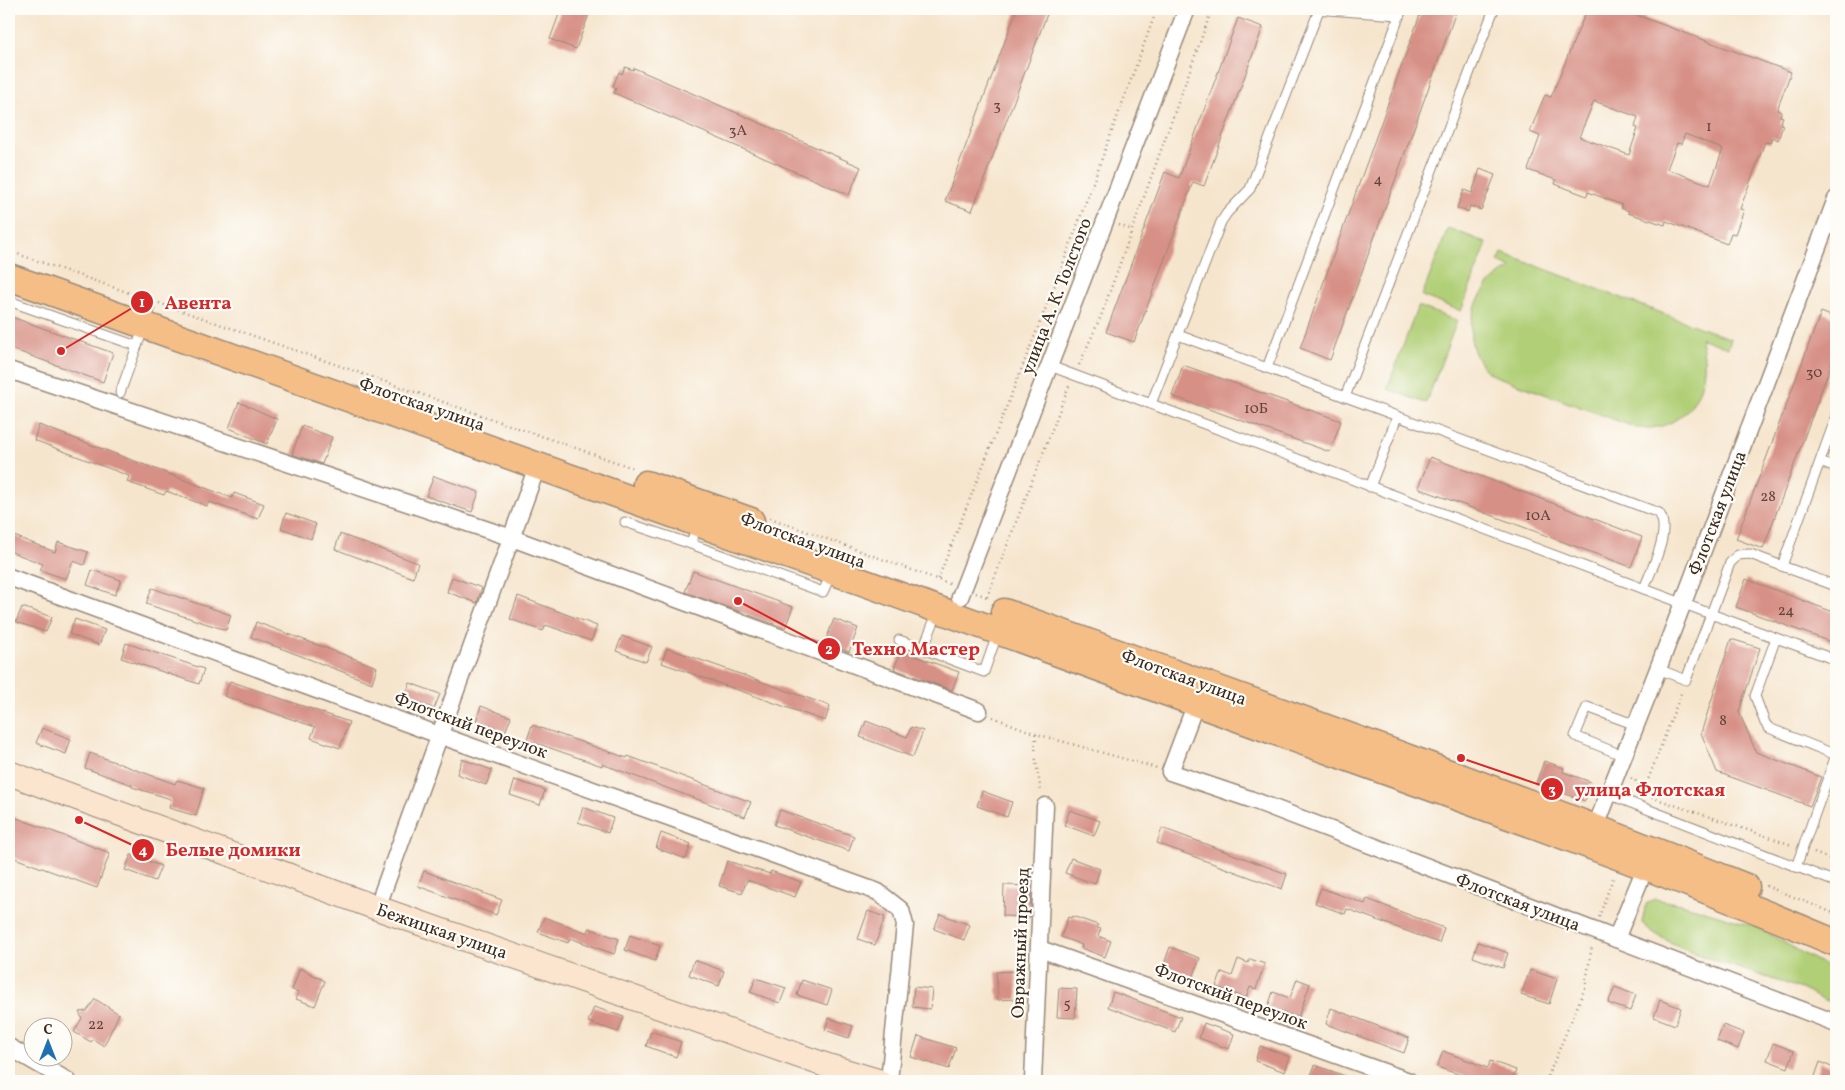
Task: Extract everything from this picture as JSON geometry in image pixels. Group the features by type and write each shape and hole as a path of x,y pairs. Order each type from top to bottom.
{"main road":[{"name":"Флотская улица","path":"9,260 148,317 538,464 694,533 833,570 954,598"},
{"name":"Флотская улица","path":"9,278 148,317 482,426 997,613 1592,836 1836,924"},
{"name":"Флотская улица","path":"997,613 1196,703 1450,793 1592,836 1645,868 1763,912 1836,943"}],"street":[{"name":"улица А. К. Толстого","path":"954,598 1050,366 1187,9"},
{"name":"Флотская улица","path":"1592,836 1683,604 1836,199"},
{"path":"9,370 512,538 979,711"},
{"path":"376,908 538,464"},
{"name":"Флотский переулок","path":"9,577 439,735 878,892 892,901 901,910 905,925 889,1081"},
{"path":"1170,772 1196,703"},
{"name":"Флотская улица","path":"1170,772 1250,799 1836,1022"},
{"name":"Бежицкая улица","path":"9,773 827,1074 878,1081"},
{"name":"Овражный проезд","path":"1033,1081 1045,806"},
{"path":"1616,939 1645,868"},
{"name":"Флотский переулок","path":"1040,949 1409,1081"},
{"path":"9,1047 68,1081"}],"lane":[{"path":"1151,404 1221,222 1227,212 1250,189 1316,9 1400,12 1267,368"},
{"path":"1345,398 1494,9"},
{"path":"9,301 148,317 120,393"},
{"path":"1178,335 1659,512 1664,520 1665,530 1644,589"},
{"path":"1050,366 1836,660"},
{"path":"1370,487 1397,417"},
{"path":"1782,566 1836,417"},
{"path":"1820,462 1836,468"},
{"path":"625,522 694,533"},
{"path":"1658,669 1686,680 1730,564 1738,555 1750,554 1836,586"},
{"path":"923,649 954,598"},
{"path":"899,640 984,672 997,613"},
{"path":"1776,638 1755,696 1765,723 1775,731 1836,755 1796,867"},
{"path":"1624,756 1575,736 1587,707 1636,725"},
{"path":"1608,794 1836,882"}],"path":[{"path":"938,579 1060,272 1157,9"},
{"path":"997,613 1075,375 1101,316 1212,9"},
{"path":"9,251 148,317 634,468"},
{"path":"763,516 938,579 954,598"},
{"path":"1617,772 1635,780 1643,793 1686,680"},
{"path":"979,711 1036,734 1170,772"},
{"path":"1036,734 1038,781 1045,806"},
{"path":"1546,1081 1585,988 1594,931"}],"green space":[{"path":"1448,228 1487,243 1461,311 1422,296"},
{"path":"1502,253 1731,339 1728,348 1700,338 1704,355 1704,372 1694,402 1684,414 1671,422 1655,427 1637,428 1490,374 1479,361 1473,347 1472,316 1478,301 1487,287 1498,276 1512,268 1498,262"},
{"path":"1418,306 1457,321 1426,403 1387,389"},
{"path":"1655,899 1681,904 1755,926 1836,972 1836,1005 1796,987 1690,951 1654,933 1642,923 1646,904"}],"building":[{"path":"561,9 591,9 576,49 550,39"},
{"path":"1017,9 1049,9 972,211 945,201"},
{"path":"1422,9 1457,9 1330,360 1300,348"},
{"path":"1587,9 1633,9 1631,13 1791,72 1777,110 1781,112 1780,116 1783,117 1780,124 1783,125 1778,140 1772,137 1770,143 1765,142 1740,209 1744,210 1735,234 1731,233 1727,244 1666,221 1665,225 1628,213 1629,211 1621,208 1622,205 1588,192 1587,196 1555,184 1556,180 1528,170 1540,136 1530,132 1545,95 1551,97","holes":["1594,101 1638,117 1635,127 1638,128 1629,155 1579,137","1685,134 1723,149 1710,185 1667,169 1677,143 1681,144"]},
{"path":"1238,18 1263,27 1204,186 1193,182 1134,342 1106,332 1165,172 1179,178"},
{"path":"625,67 633,70 634,68 861,167 849,195 614,93 616,88 613,86 619,72 622,74"},
{"path":"1480,169 1495,175 1481,210 1470,206 1468,212 1457,208 1464,190 1472,193"},
{"path":"1821,312 1836,318 1836,351 1763,549 1736,539"},
{"path":"9,316 113,353 103,382 9,348"},
{"path":"1183,365 1341,421 1330,452 1172,396"},
{"path":"239,402 277,419 267,444 229,428"},
{"path":"39,425 232,498 234,493 264,504 258,519 209,502 207,506 166,491 164,495 127,482 129,476 34,440"},
{"path":"302,426 332,437 322,464 292,454"},
{"path":"1430,457 1642,537 1631,567 1418,488"},
{"path":"434,476 479,492 472,512 426,496"},
{"path":"286,513 316,524 311,539 281,528"},
{"path":"9,534 55,552 58,542 88,552 84,565 73,561 66,579 40,570 43,564 9,551"},
{"path":"340,534 418,563 413,578 335,549"},
{"path":"92,570 121,580 115,595 87,585"},
{"path":"693,571 793,607 785,628 685,592"},
{"path":"452,577 482,588 477,603 447,592"},
{"path":"1746,579 1836,613 1836,644 1736,607"},
{"path":"152,588 231,615 226,630 146,604"},
{"path":"518,596 597,626 591,641 546,625 543,631 510,619"},
{"path":"22,607 52,617 46,632 16,622"},
{"path":"75,619 105,630 99,645 69,634"},
{"path":"834,619 858,628 849,652 825,642"},
{"path":"256,622 377,667 372,683 251,637"},
{"path":"622,636 652,647 646,662 616,651"},
{"path":"1731,639 1760,648 1739,712 1756,752 1821,777 1810,806 1717,772 1701,733"},
{"path":"126,643 204,669 199,684 121,658"},
{"path":"667,648 830,706 825,721 662,663"},
{"path":"901,651 959,672 952,690 894,669"},
{"path":"230,681 349,722 340,748 311,738 315,727 224,696"},
{"path":"410,683 440,694 434,709 404,698"},
{"path":"481,706 511,717 505,732 476,721"},
{"path":"866,721 907,737 911,727 923,731 913,757 860,737"},
{"path":"532,725 627,758 628,756 751,802 745,817 602,764 602,766 527,740"},
{"path":"42,728 71,739 66,754 36,743"},
{"path":"90,753 175,784 177,780 204,788 196,816 169,808 171,799 132,787 132,785 85,768"},
{"path":"462,759 492,770 486,785 457,774"},
{"path":"1544,761 1564,768 1563,772 1591,782 1585,801 1536,783"},
{"path":"515,780 545,790 540,805 510,795"},
{"path":"982,791 1012,802 1007,817 977,806"},
{"path":"583,807 613,818 608,833 578,822"},
{"path":"780,810 854,836 849,851 774,825"},
{"path":"1070,810 1100,821 1094,836 1064,825"},
{"path":"9,815 110,853 97,888 9,856"},
{"path":"1162,828 1287,874 1282,889 1157,843"},
{"path":"661,833 691,844 686,859 656,848"},
{"path":"131,855 161,866 155,881 125,870"},
{"path":"1071,858 1100,869 1095,884 1065,873"},
{"path":"727,861 770,874 771,871 801,882 795,897 747,880 742,893 719,886"},
{"path":"424,871 502,900 496,915 418,886"},
{"path":"1004,885 1031,886 1030,917 1003,916"},
{"path":"1321,888 1365,904 1367,899 1444,928 1439,943 1347,909 1345,914 1315,903"},
{"path":"868,911 885,917 875,945 858,939"},
{"path":"940,914 970,925 964,940 934,929"},
{"path":"1072,916 1098,925 1097,928 1101,929 1098,936 1111,941 1105,957 1081,948 1082,945 1061,937 1068,917 1071,918"},
{"path":"544,917 588,933 589,928 619,939 614,954 570,938 568,943 538,932"},
{"path":"630,935 660,946 655,961 625,950"},
{"path":"1478,942 1508,953 1503,968 1473,957"},
{"path":"1170,947 1200,958 1193,978 1163,967"},
{"path":"1238,959 1248,963 1250,959 1265,964 1256,989 1250,987 1246,998 1216,987 1222,972 1232,976"},
{"path":"694,960 724,971 719,986 689,975"},
{"path":"300,968 325,981 315,1006 296,999 299,992 292,990"},
{"path":"1530,970 1557,979 1549,1004 1521,995"},
{"path":"1016,971 1018,999 998,1000 996,972"},
{"path":"756,978 786,988 780,1003 750,992"},
{"path":"1297,979 1310,984 1298,1018 1268,1007 1273,992 1290,998"},
{"path":"802,980 832,990 827,1005 797,995"},
{"path":"914,987 932,989 930,1009 912,1007"},
{"path":"1615,987 1636,995 1630,1011 1608,1003"},
{"path":"1059,988 1077,989 1075,1018 1057,1017"},
{"path":"1113,992 1181,1017 1175,1032 1108,1007"},
{"path":"95,999 119,1014 104,1046 93,1039 91,1042 74,1032 82,1018 79,1012 87,1011"},
{"path":"1660,1000 1681,1008 1675,1025 1654,1017"},
{"path":"594,1007 624,1017 618,1032 588,1022"},
{"path":"1331,1008 1409,1038 1404,1053 1326,1024"},
{"path":"829,1018 853,1026 849,1038 825,1030"},
{"path":"1204,1023 1234,1034 1229,1049 1199,1038"},
{"path":"1723,1025 1744,1033 1738,1049 1717,1041"},
{"path":"651,1031 681,1042 676,1057 646,1046"},
{"path":"918,1036 956,1048 949,1069 911,1057"},
{"path":"1773,1043 1794,1051 1788,1068 1767,1060"},
{"path":"1260,1046 1290,1057 1285,1072 1255,1061"},
{"path":"1443,1051 1488,1068 1490,1061 1516,1070 1512,1081 1478,1081 1437,1067"},
{"path":"1820,1062 1836,1069 1836,1081 1814,1079"},
{"path":"1315,1065 1356,1080 1356,1081 1309,1081"}],"place":[{"name":"Авента","path":"61,351"},
{"name":"Техно Мастер","path":"738,601"},
{"name":"улица Флотская","path":"1461,758"},
{"name":"Белые домики","path":"79,820"}]}
